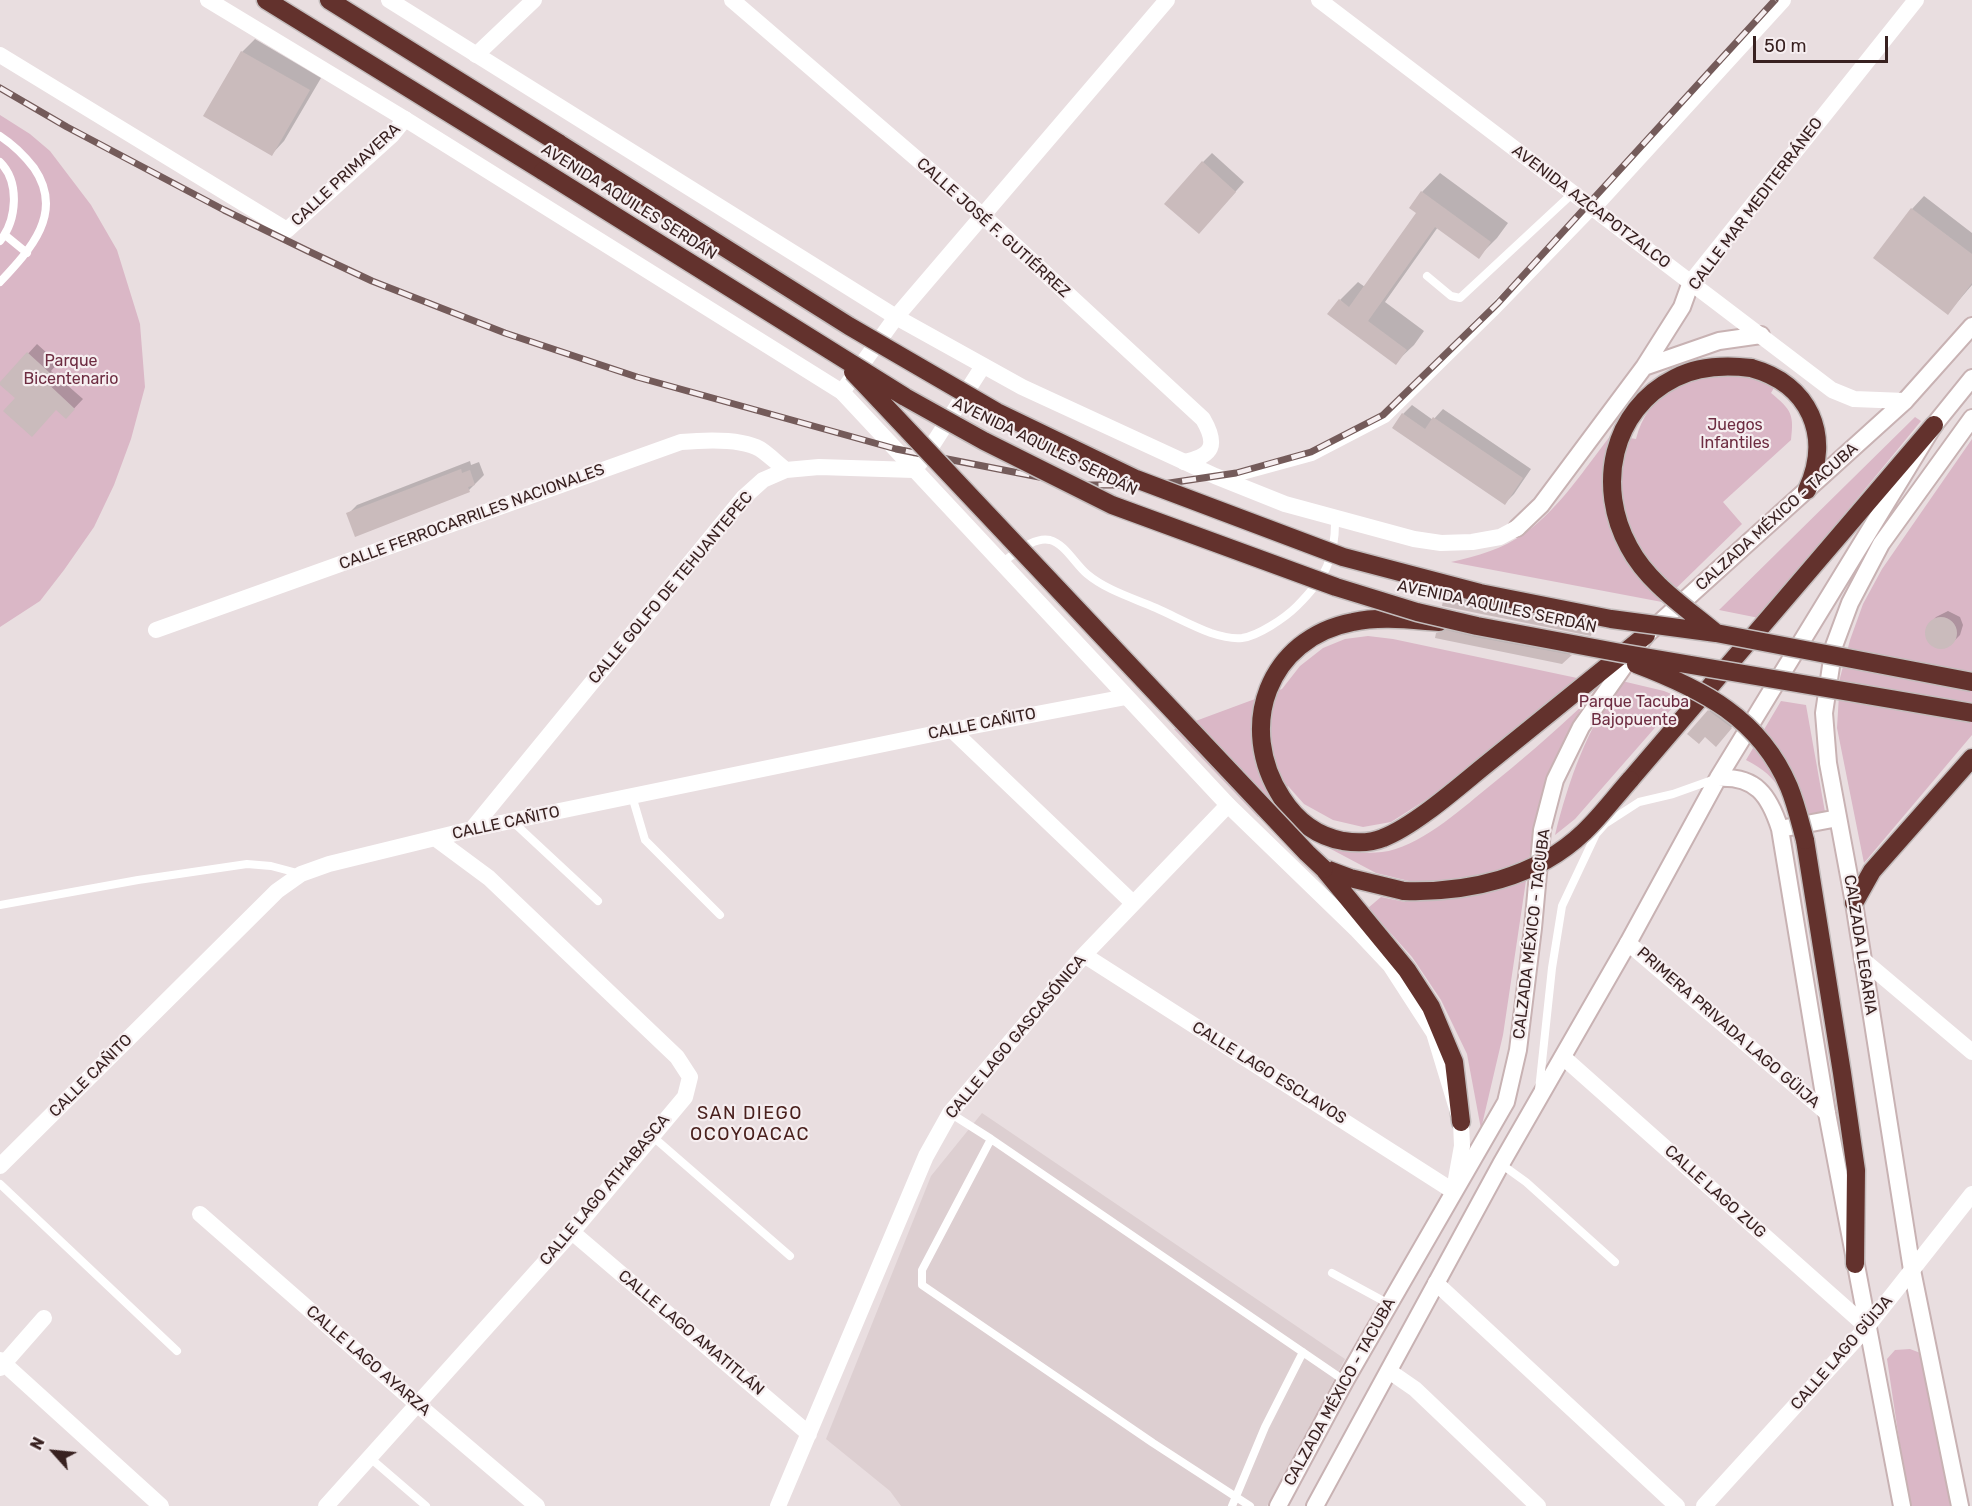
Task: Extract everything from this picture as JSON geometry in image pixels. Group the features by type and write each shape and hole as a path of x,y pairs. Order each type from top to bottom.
{"highway":[{"name":"AVENIDA AQUILES SERDÁN","path":"266,0 833,351 905,398 1112,505 1336,587 1417,612 1593,648 1972,713"},
{"name":"AVENIDA AQUILES SERDÁN","path":"329,0 849,326 998,412 1136,479 1343,557 1502,597 1611,619 1716,633 1972,682"},
{"path":"833,351 1307,854 1324,869 1407,970 1431,1007 1454,1062 1461,1122"},
{"path":"1716,633 1662,588 1635,558 1617,520 1611,495 1612,470 1617,446 1627,423 1644,401 1676,377 1696,370 1731,366 1751,368 1781,380 1804,400 1809,409 1815,430 1816,451 1813,475 1807,490"},
{"path":"1324,869 1404,891 1435,892 1466,889 1522,872 1551,857 1584,833 1934,425"},
{"path":"1477,626 1427,621 1368,620 1340,625 1316,634 1293,650 1275,675 1264,700 1261,730 1266,764 1280,796 1298,819 1334,839 1360,842 1383,838 1428,810 1646,635"},
{"path":"1593,648 1677,680 1725,706 1750,728 1776,761 1793,798 1805,840 1856,1170 1855,1264"},
{"path":"1854,903 1872,871 1972,758"}],"street":[{"path":"208,0 405,119 842,392 1227,805 1357,930 1390,965 1434,1033 1461,1122 1462,1146 1454,1191"},
{"path":"389,0 896,316 983,366 1022,387 1184,462 1285,504 1335,518"},
{"path":"476,55 534,0"},
{"name":"CALLE JOSÉ F. GUTIÉRREZ","path":"732,0 982,215 1203,418 1209,430 1211,443 1207,453 1201,459 1184,462"},
{"path":"842,392 896,316 1167,0"},
{"name":"AVENIDA AZCAPOTZALCO","path":"1319,0 1832,390 1842,396 1867,401 1905,401"},
{"path":"1224,479 1312,455 1384,417 1593,208 1783,0"},
{"name":"CALLE MAR MEDITERRÁNEO","path":"1335,518 1414,539 1441,543 1472,542 1500,537 1517,528 1541,505 1644,367 1676,317 1692,282 1910,2"},
{"name":"CALLE PRIMAVERA","path":"0,55 287,230 392,135 405,119"},
{"name":"CALZADA MÉXICO - TACUBA","path":"1278,1506 1345,1381 1506,1102 1518,1050 1542,830 1555,780 1581,727 1646,635 1905,401 1972,326"},
{"path":"1644,367 1719,341 1761,335"},
{"path":"914,470 983,366"},
{"name":"CALZADA MÉXICO - TACUBA","path":"1315,1506 1501,1164 1628,943 1718,778 1934,425 1972,378"},
{"name":"CALZADA LEGARIA","path":"1960,1506 1912,1270 1854,903 1828,763 1824,713 1834,646 1850,603 1881,544 1972,418"},
{"name":"CALLE FERROCARRILES NACIONALES","path":"156,630 681,442 728,441 758,448 786,470"},
{"name":"CALLE GOLFO DE TEHUANTEPEC","path":"472,829 743,498 764,480 786,470 819,467 914,470"},
{"name":"CALLE CAÑITO","path":"0,1166 277,891 301,874 329,864 472,829 952,730 1126,697"},
{"path":"952,730 1133,903"},
{"path":"1718,778 1734,778 1750,782 1762,792 1773,807 1780,828 1827,1113 1902,1506"},
{"name":"CALLE LAGO GASCASÓNICA","path":"778,1506 926,1156 950,1113 1084,955 1227,805"},
{"path":"1780,828 1838,818"},
{"name":"CALLE LAGO ATHABASCA","path":"326,1506 572,1232 685,1097 690,1077 677,1057 489,878 435,838"},
{"name":"PRIMERA PRIVADA LAGO GÜIJA","path":"1628,943 1827,1113"},
{"name":"CALLE LAGO ESCLAVOS","path":"1084,955 1454,1191"},
{"path":"1862,958 1972,1052"},
{"name":"CALLE LAGO ZUG","path":"1563,1057 1867,1327"},
{"name":"CALLE LAGO GÜIJA","path":"1704,1506 1867,1327 1972,1194"},
{"name":"CALLE LAGO AYARZA","path":"200,1214 537,1506"},
{"name":"CALLE LAGO AMATITLÁN","path":"572,1232 809,1434"},
{"path":"1436,1283 1677,1506"},
{"path":"44,1318 1,1364 161,1506"},
{"path":"1389,1371 1415,1389 1538,1506"}],"lane":[{"path":"0,136 23,153 41,179 46,199 44,223 27,253 0,282"},
{"path":"0,162 6,167 15,207 2,238 27,253"},
{"path":"1427,276 1451,296 1460,298 1573,194"},
{"path":"1001,563 1027,546 1042,540 1050,540 1059,545 1086,573 1105,586 1211,633 1244,638 1256,634 1284,616 1312,592 1326,571 1333,555 1336,535 1335,518"},
{"path":"1538,1100 1552,968 1562,906 1596,834 1605,824 1639,802 1672,794 1718,778"},
{"path":"632,796 645,840 720,915"},
{"path":"512,821 598,901"},
{"path":"0,905 138,880 247,864 271,866 301,874"},
{"path":"950,1113 991,1138 1345,1381"},
{"path":"652,1136 790,1256"},
{"path":"991,1138 922,1270 922,1285 1233,1502 1250,1506"},
{"path":"1501,1164 1526,1182 1615,1262"},
{"path":"0,1184 177,1351"},
{"path":"1332,1273 1389,1304"},
{"path":"1233,1502 1265,1427 1303,1352"},
{"path":"369,1457 426,1506"}],"shaded area":[{"path":"982,1113 1345,1359 1267,1506 901,1506 890,1491 826,1439 931,1176"}],"green space":[{"name":"Parque Bicentenario","path":"0,115 30,134 50,151 91,205 117,250 140,324 145,387 131,439 114,485 94,527 40,601 0,627"},
{"name":"Juegos Infantiles","path":"1728,375 1759,379 1775,386 1771,393 1783,404 1792,419 1791,440 1723,502 1742,524 1662,602 1451,562 1499,548 1517,539 1538,523 1561,500 1611,435 1636,439 1649,410 1670,391 1696,380"},
{"path":"1915,417 1921,421 1759,618 1719,610"},
{"path":"1972,439 1972,735 1864,863 1837,728 1840,678 1863,604 1882,569"},
{"path":"1368,636 1393,639 1577,678 1451,784 1391,822 1363,827 1333,820 1304,804 1288,786 1258,817 1174,729 1282,689 1300,666 1323,648 1345,639"},
{"name":"Parque Tacuba Bajopuente","path":"1622,681 1664,691 1681,698 1575,819 1555,835 1566,794 1589,736"},
{"path":"1781,701 1806,705 1825,812 1793,816 1784,797 1770,777 1746,760"},
{"path":"1583,705 1559,752 1542,794 1531,847 1503,1035 1481,1129 1467,1054 1441,1000 1412,957 1368,908 1381,897 1405,902 1409,881 1376,873 1327,847 1368,853 1396,849 1410,844 1451,818"},
{"path":"1910,1349 1923,1354 1932,1370 1950,1506 1909,1506 1887,1359 1895,1350"}],"building":[{"path":"241,51 310,90 272,156 203,116"},
{"path":"1202,161 1236,192 1199,234 1164,204"},
{"path":"1421,191 1491,242 1479,259 1435,227 1368,321 1407,350 1396,365 1327,314 1339,299 1349,307 1416,213 1409,208"},
{"path":"1911,208 1972,254 1972,283 1948,315 1873,258"},
{"path":"27,352 50,373 44,380 75,409 66,419 56,410 32,437 3,411 15,398 0,385 0,382"},
{"path":"1402,413 1425,429 1433,417 1523,478 1505,505 1392,428"},
{"path":"461,469 462,473 470,470 475,485 468,487 470,492 355,537 346,513"},
{"path":"1444,595 1593,627 1591,636 1442,606"},
{"path":"1941,617 1953,621 1957,633 1953,645 1941,649 1929,645 1925,633 1929,621"},
{"path":"1446,630 1572,655 1562,664 1435,638 1436,633"},
{"path":"1708,710 1732,728 1716,747 1705,737 1699,744 1687,734"}],"railway":[{"path":"0,88 67,127 224,210 308,251 372,281 505,333 637,377 896,449 1080,485 1156,485 1236,473 1311,452 1383,415 1498,303 1775,0"}],"district":[{"name":"SAN DIEGO OCOYOACAC","path":"750,1124"}]}
